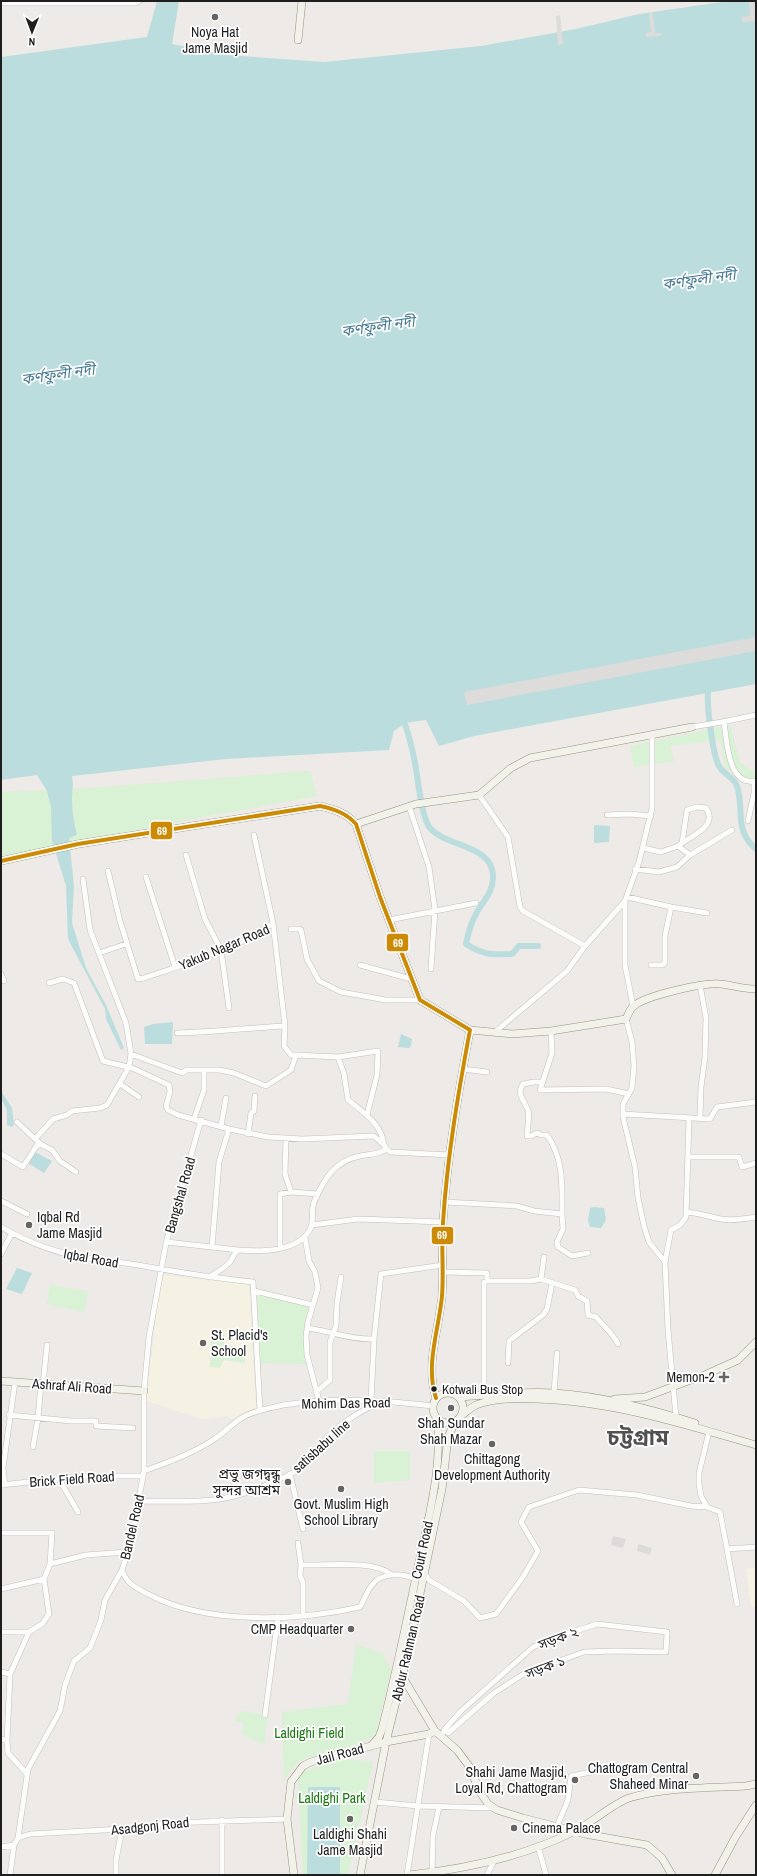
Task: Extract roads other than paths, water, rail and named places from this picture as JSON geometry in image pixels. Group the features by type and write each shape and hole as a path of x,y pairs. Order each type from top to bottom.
{"main road":[{"path":"298,40 302,1"},
{"path":"356,824 412,805 430,801 479,795 511,768 530,758 692,727"},
{"path":"1,862 78,844 320,806 337,810 350,818 356,824 389,920 420,1000 470,1030 512,1034 551,1031 626,1019 633,1006 658,995 700,985 718,983 747,989 756,989"},
{"path":"470,1030 462,1069 450,1155 443,1222 442,1300 432,1366 433,1387 436,1398 433,1406 434,1415 437,1419 448,1424 455,1422 477,1405 498,1400 519,1398 558,1399 602,1405 663,1419 756,1445"},
{"path":"602,1399 634,1399 659,1392 738,1360 756,1342"},
{"name":"Ashraf Ali Road","path":"1,1381 144,1391"},
{"path":"459,1397 523,1392 554,1393 602,1399 676,1417 756,1442"},
{"path":"436,1398 445,1393 455,1394 459,1397 463,1404 462,1416"},
{"name":"Court Road","path":"371,1746 379,1737 382,1729 397,1669 436,1479 438,1432 437,1419"},
{"name":"Abdur Rahman Road","path":"360,1875 386,1742 402,1676 442,1489 448,1437 455,1422"},
{"path":"402,1676 432,1732 441,1737 463,1757 470,1766 484,1799 495,1808 523,1818 575,1831 647,1845 662,1858 672,1875"},
{"name":"Jail Road","path":"294,1875 285,1819 290,1782 303,1766 311,1762 386,1742 432,1732"},
{"path":"408,1875 450,1873 494,1861 538,1846 575,1831 628,1799 662,1791 746,1786 756,1784"},
{"path":"715,1875 736,1836 756,1805"}],"street":[{"path":"1,3 136,3 139,1"},
{"path":"692,727 756,715"},
{"path":"723,722 730,759 735,773 743,778 755,782 748,821"},
{"path":"633,1006 624,965 626,899 635,869 640,862 651,816 652,734"},
{"path":"479,795 508,837 520,907 585,946"},
{"path":"412,805 429,867 435,910 431,969"},
{"path":"643,848 661,852 680,845 706,827 709,818 709,813 706,808 697,807 687,810 680,845"},
{"path":"607,815 630,814 651,816"},
{"path":"635,869 659,872 677,867 690,855 732,830"},
{"path":"254,835 273,923"},
{"path":"680,845 690,855"},
{"path":"186,855 204,919 221,950 229,1008"},
{"name":"Yakub Nagar Road","path":"108,871 111,891 126,944 138,979 221,950 256,935 273,923 285,1026 284,1046 291,1055 296,1055"},
{"path":"146,877 175,967"},
{"path":"1,1154 23,1167 37,1141 53,1119 72,1112 100,1108 106,1105 129,1067 131,1054 126,1023 90,930 83,879"},
{"path":"495,1032 567,971 585,946 626,899"},
{"path":"626,899 707,913"},
{"path":"389,920 476,903"},
{"path":"651,965 662,965 665,962 665,936 671,907"},
{"path":"291,929 300,930 307,959 319,981 342,992 386,1000 420,1000"},
{"path":"99,953 126,944"},
{"path":"360,965 411,979"},
{"path":"1,974 4,981"},
{"path":"50,983 63,980 74,983 103,1061 129,1067 169,1085 170,1092 166,1106 168,1110 178,1115 248,1134 268,1137 374,1136 390,1152 450,1155"},
{"path":"700,985 706,1018 705,1057 700,1088 700,1118"},
{"path":"626,1019 632,1042 634,1066 632,1088 623,1104 623,1114 635,1167 638,1198 644,1226 649,1242 665,1262"},
{"path":"177,1033 211,1032 285,1026"},
{"path":"551,1031 552,1054 540,1089 606,1089 629,1094"},
{"path":"131,1054 182,1073 187,1070 218,1070 234,1073 266,1086 291,1070 296,1055 338,1057 378,1051 377,1075 367,1115"},
{"path":"338,1057 344,1074 348,1100 367,1115 383,1137 385,1147"},
{"path":"462,1069 486,1072"},
{"path":"194,1119 202,1097 204,1071"},
{"path":"542,1082 523,1084 520,1093 523,1103 528,1111 527,1136 537,1133 541,1135 548,1135 559,1156 561,1169 563,1229 557,1242 558,1247 572,1256 588,1253"},
{"path":"120,1084 139,1097"},
{"path":"248,1134 251,1113 254,1111 255,1096"},
{"path":"221,1126 226,1098"},
{"path":"623,1114 710,1119 717,1107 756,1102"},
{"path":"676,1417 665,1262 671,1230 680,1225 686,1216 689,1118"},
{"name":"Bangshal Road","path":"161,1270 167,1242 201,1120"},
{"path":"16,1122 37,1141 52,1150 60,1161 76,1172"},
{"path":"212,1247 219,1162 229,1129"},
{"path":"286,1138 285,1174 292,1192"},
{"path":"167,1242 238,1250 265,1251 280,1248 305,1237 312,1225 312,1208 333,1168 339,1164 362,1156 378,1154 385,1147"},
{"path":"689,1157 739,1157 741,1166 756,1163"},
{"path":"280,1248 280,1194 292,1192 318,1194"},
{"path":"1,1202 27,1214"},
{"path":"445,1202 510,1205 534,1211 562,1214"},
{"path":"686,1212 701,1213 719,1219 738,1220 756,1217"},
{"path":"312,1225 358,1219 443,1222"},
{"name":"Iqbal Road","path":"1,1227 56,1251 161,1270"},
{"path":"1,1254 3,1244 12,1233"},
{"path":"305,1237 309,1261 315,1272 318,1288 307,1328 307,1355 319,1401"},
{"path":"208,1277 225,1267 238,1250"},
{"path":"540,1279 544,1257"},
{"path":"371,1401 374,1339 381,1274 443,1269 486,1272 487,1281 484,1282 483,1320 484,1395"},
{"path":"161,1270 253,1282 260,1411"},
{"name":"Bandel Road","path":"10,1875 14,1845 18,1838 28,1769 60,1711 65,1684 74,1661 90,1648 101,1620 105,1600 122,1570 131,1542 143,1473 144,1391 149,1337 161,1270"},
{"path":"316,1392 330,1380 330,1342 332,1332 336,1326 337,1303 341,1276"},
{"path":"487,1281 531,1281 540,1279 575,1290 579,1296 586,1300 588,1315 596,1317 603,1326 613,1333 618,1344"},
{"path":"508,1363 509,1341 543,1315 546,1309 552,1283"},
{"path":"254,1291 313,1305"},
{"path":"307,1328 332,1332 349,1338 374,1339"},
{"path":"33,1446 47,1345"},
{"path":"554,1393 557,1353"},
{"path":"3,1485 2,1468 15,1382"},
{"name":"Mohim Das Road","path":"143,1473 178,1459 215,1439 245,1416 260,1411 302,1402 319,1401 384,1401 433,1406"},
{"name":"satisbabu line","path":"139,1501 214,1501 248,1493 304,1466 322,1442 338,1427 370,1406 384,1401"},
{"path":"9,1415 71,1421 96,1421 96,1426 134,1428"},
{"path":"707,1506 701,1496 699,1472 709,1432"},
{"name":"Brick Field Road","path":"3,1485 84,1476 143,1473"},
{"path":"290,1474 303,1529"},
{"path":"59,1479 78,1512"},
{"path":"424,1573 429,1580 464,1601 480,1618 496,1614 523,1577 538,1551 521,1522 529,1507 579,1490 637,1495 691,1506 707,1506 720,1512 737,1604"},
{"path":"1,1533 52,1533 50,1564 44,1579 49,1614 42,1624 29,1632 1,1632"},
{"path":"298,1543 301,1565 300,1575 303,1583 303,1616"},
{"path":"727,1549 756,1547"},
{"path":"50,1564 86,1555 128,1552"},
{"path":"301,1565 363,1565 387,1570 392,1575"},
{"path":"122,1570 126,1581 165,1603 201,1612 245,1617 332,1614 360,1607 373,1583 381,1578 403,1574 415,1579"},
{"path":"1,1589 44,1579"},
{"path":"265,1715 278,1617"},
{"name":"সড়ক ২","path":"445,1729 461,1711 533,1647 566,1634 597,1624 667,1632 666,1644"},
{"path":"27,1774 8,1753 7,1741 10,1674 29,1632"},
{"name":"সড়ক ১","path":"445,1729 448,1733 494,1693 522,1675 537,1669 584,1652 666,1652 666,1644"},
{"path":"1,1672 10,1674"},
{"path":"441,1737 445,1729"},
{"path":"408,1875 418,1806 432,1732"},
{"path":"1,1739 7,1741"},
{"path":"557,1826 568,1800 571,1776 611,1768"},
{"path":"375,1802 418,1806 495,1808"},
{"path":"432,1873 433,1835 438,1807"},
{"name":"Asadgonj Road","path":"18,1838 30,1834 122,1829 170,1823 285,1819"},
{"path":"222,1820 222,1875"},
{"path":"116,1875 116,1860 122,1829"},
{"path":"1,1847 14,1845"},
{"path":"538,1846 546,1875"},
{"path":"487,1875 494,1861"}],"water":[{"name":"কর্ণফুলী নদী","path":"157,1 179,1 172,44 227,55 324,62 481,46 576,29 639,14 729,1 756,1 756,684 474,736 439,746 426,720 405,723 394,731 389,750 226,759 72,776 72,809 77,835 69,838 74,886 72,923 86,968 106,1005 124,1048 121,1050 106,1019 105,1009 68,939 66,886 52,841 51,807 47,791 37,775 1,780 1,57 147,37"},
{"path":"594,825 610,826 609,842 594,843"},
{"path":"173,1022 172,1044 145,1044 144,1027 153,1024"},
{"path":"401,1034 412,1039 411,1046 409,1048 398,1047"},
{"path":"1,1091 12,1108 14,1125 12,1127 7,1125 7,1110 1,1098"},
{"path":"35,1152 52,1161 44,1173 28,1163"},
{"path":"590,1208 604,1208 606,1220 601,1228 590,1227 588,1220"},
{"path":"17,1268 32,1273 22,1294 6,1289"},
{"path":"308,1787 340,1787 340,1875 307,1875"}],"waterway":[{"path":"709,688 708,703 714,751 721,769 736,783 744,834 756,849"},
{"path":"402,716 413,751 422,807 427,823 437,834 478,852 491,866 493,882 488,896 473,920 466,944 488,954 512,954 519,946 538,946"}],"place":[{"name":"Noya Hat Jame Masjid","path":"215,17"},
{"name":"Iqbal Rd Jame Masjid","path":"29,1225"},
{"name":"St. Placid's School","path":"203,1343"},
{"name":"Memon-2","path":"724,1377"},
{"name":"Kotwali Bus Stop","path":"434,1389"},
{"name":"Shah Sundar Shah Mazar","path":"451,1408"},
{"name":"Chittagong Development Authority","path":"492,1444"},
{"name":"প্রভু জগদ্বন্ধু সুন্দর আশ্রম","path":"288,1482"},
{"name":"Govt. Muslim High School Library","path":"341,1489"},
{"name":"CMP Headquarter","path":"351,1629"},
{"name":"Chattogram Central Shaheed Minar","path":"696,1776"},
{"name":"Shahi Jame Masjid, Loyal Rd, Chattogram","path":"575,1780"},
{"name":"Laldighi Shahi Jame Masjid","path":"350,1819"},
{"name":"Cinema Palace","path":"514,1828"}],"district":[{"name":"চট্টগ্রাম","path":"638,1437"}],"park label":[{"name":"Laldighi Field","path":"309,1733"},
{"name":"Laldighi Park","path":"332,1798"}]}
